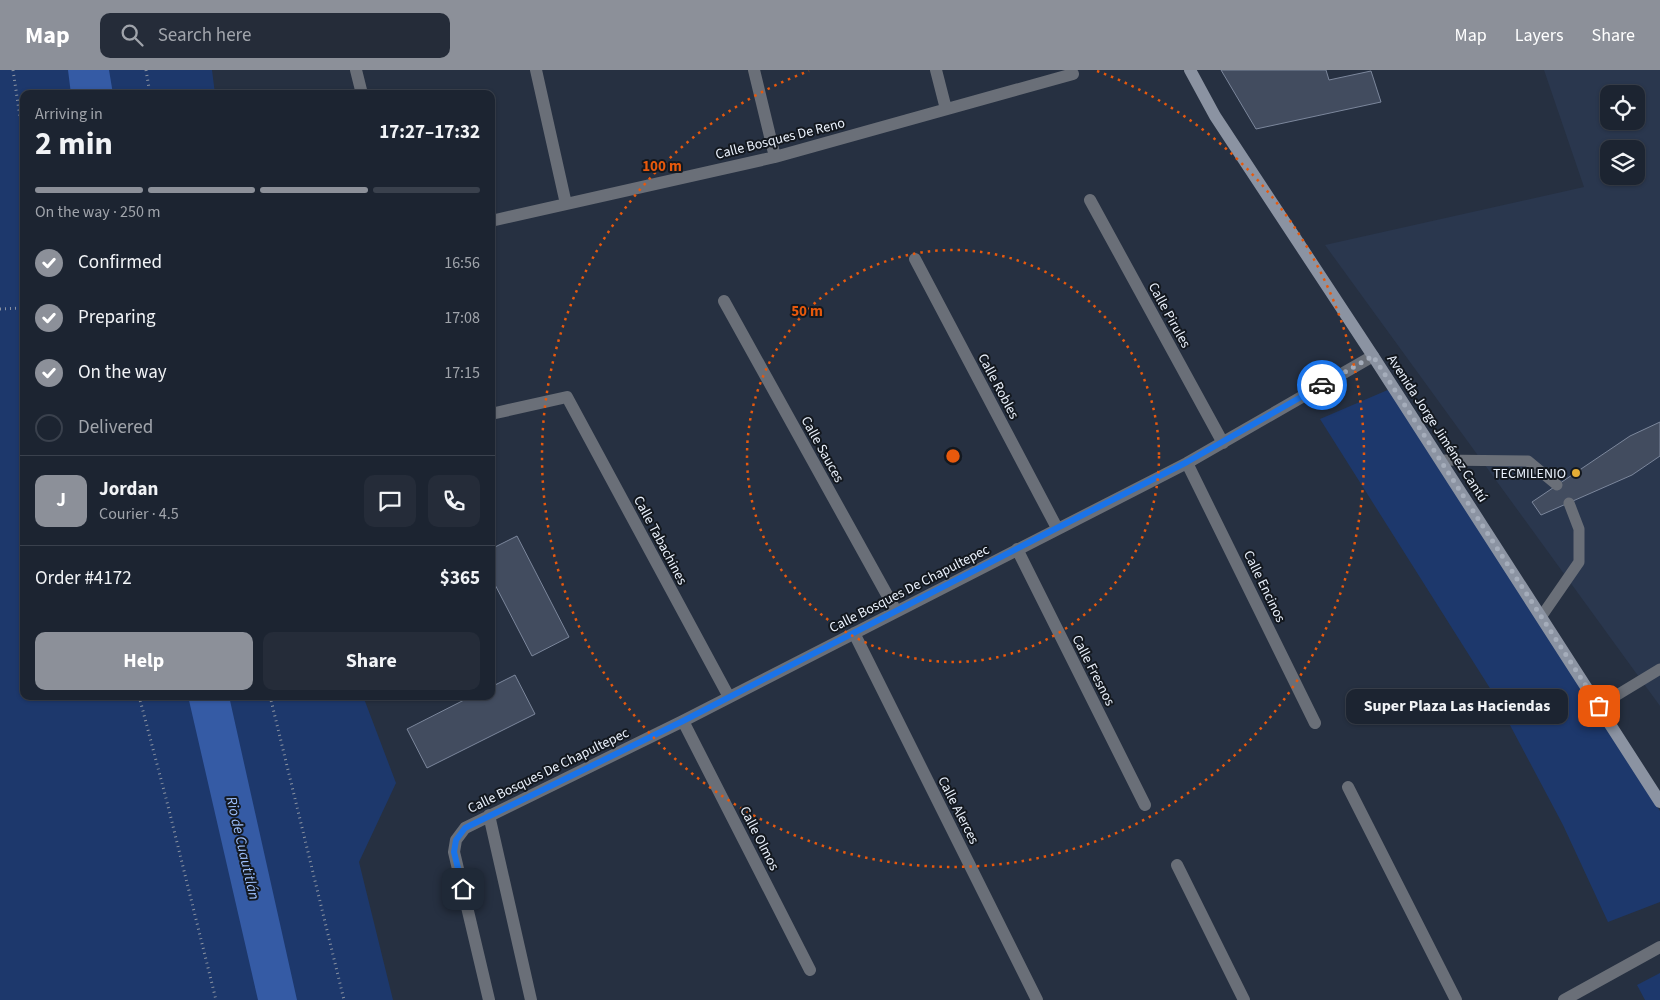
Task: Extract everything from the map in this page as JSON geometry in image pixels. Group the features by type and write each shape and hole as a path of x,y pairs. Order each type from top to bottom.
{"main road":[{"name":"Avenida Jorge Jiménez Cantú","path":"1190,70 1215,116 1373,356 1660,802"}],"street":[{"path":"356,70 361,90"},
{"path":"536,70 566,204"},
{"path":"754,70 775,157"},
{"path":"936,70 946,109"},
{"name":"Calle Bosques De Reno","path":"495,221 775,157 1073,74"},
{"name":"Calle Pirules","path":"1090,200 1223,443"},
{"name":"Calle Robles","path":"915,259 1057,528"},
{"name":"Calle Sauces","path":"724,301 896,611"},
{"name":"Calle Bosques De Chapultepec","path":"489,1000 454,852 456,840 465,828 683,721 1187,462 1373,356"},
{"name":"Calle Tabachines","path":"495,413 567,397 729,697"},
{"name":"Calle Encinos","path":"1187,462 1315,723"},
{"name":"Calle Fresnos","path":"1017,549 1145,805"},
{"name":"Calle Alerces","path":"854,633 1037,1000"},
{"name":"Calle Olmos","path":"683,721 810,970"},
{"path":"1348,787 1456,1000"},
{"path":"490,815 531,1000"},
{"path":"1177,866 1244,1000"},
{"path":"1564,1000 1660,947"}],"lane":[{"path":"1440,460 1528,461 1557,485"},
{"path":"1541,617 1579,562 1579,529 1569,503"},
{"path":"1599,706 1660,669"}],"path":[{"path":"13,70 20,117"},
{"path":"146,70 149,90"},
{"path":"0,309 20,308"},
{"path":"140,700 216,1000"},
{"path":"271,700 344,1000"}],"shaded area":[{"path":"0,70 212,70 214,90 20,90 20,700 365,700 396,783 359,862 393,1000 0,1000"},
{"name":"TECMILENIO","path":"1544,70 1660,70 1660,706 1325,245 1584,187"},
{"path":"1390,389 1660,811 1660,902 1608,922 1563,825 1493,693 1320,419"},
{"path":"1660,973 1660,1000 1645,1000 1637,985"}],"water":[{"path":"68,70 109,70 112,90 70,90"},
{"name":"Rio de Cuautitlán","path":"189,700 230,700 297,1000 258,1000"}],"building":[{"path":"1221,70 1326,70 1329,80 1371,71 1381,102 1256,129"},
{"path":"1660,422 1660,456 1632,475 1541,515 1532,502 1630,436"},
{"path":"517,536 569,637 532,656 495,585 495,547"},
{"path":"515,675 535,714 427,768 407,729 464,700 495,700 495,685"}],"way so far":[{"path":"1322,385 1373,356 1599,706"}],"place":[{"name":"TECMILENIO","path":"1576,473"},
{"name":"Super Plaza Las Haciendas","path":"1599,706"}],"route":[{"path":"463,889 454,852 456,840 465,828 683,721 1187,462 1322,385"}]}
